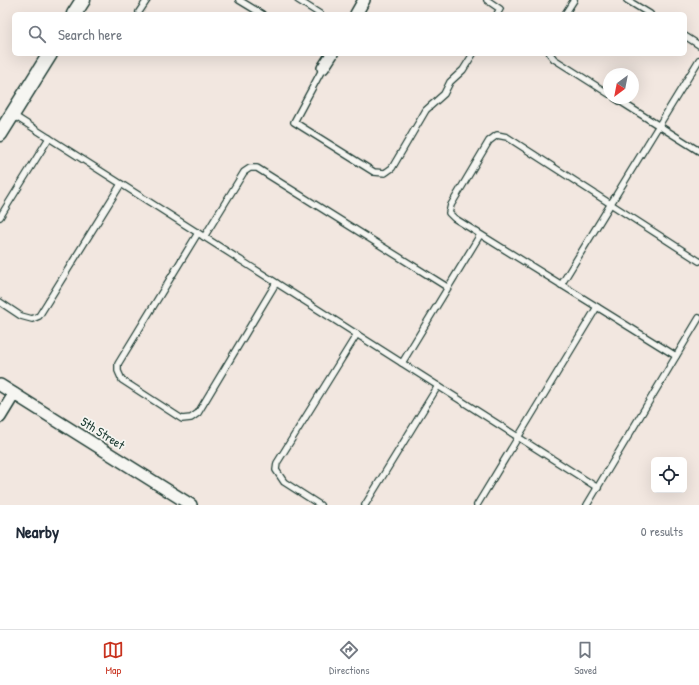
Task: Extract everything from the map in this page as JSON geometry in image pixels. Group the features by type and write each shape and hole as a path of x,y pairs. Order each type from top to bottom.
{"street":[{"path":"75,12 83,0"},
{"path":"357,12 364,0"},
{"path":"0,134 49,56"},
{"path":"323,68 329,56"},
{"name":"5th Street","path":"0,385 191,505"},
{"path":"0,417 14,394"},
{"path":"169,505 176,495"}],"lane":[{"path":"139,12 147,0"},
{"path":"239,0 259,12"},
{"path":"298,0 317,12"},
{"path":"488,0 500,9 498,12"},
{"path":"566,12 574,0"},
{"path":"627,0 647,12"},
{"path":"687,37 699,45"},
{"path":"323,68 294,122 374,172 385,173 392,168 426,110 444,94 450,82 463,70 472,56"},
{"path":"552,56 603,90"},
{"path":"561,285 699,60"},
{"path":"625,104 699,150"},
{"path":"12,114 598,488"},
{"path":"676,356 454,218 449,213 451,205 489,141 497,135 507,137 699,261"},
{"path":"0,217 49,138"},
{"path":"204,237 244,172 250,168 257,168 448,287"},
{"path":"0,302 21,316 32,319 39,316 121,184"},
{"path":"198,233 118,364 118,371 122,380 182,419 191,418 198,413 276,283"},
{"path":"402,363 480,234"},
{"path":"477,505 597,307"},
{"path":"587,505 699,318"},
{"path":"320,505 284,482 276,470 278,463 357,334"},
{"path":"365,505 438,386"}]}
